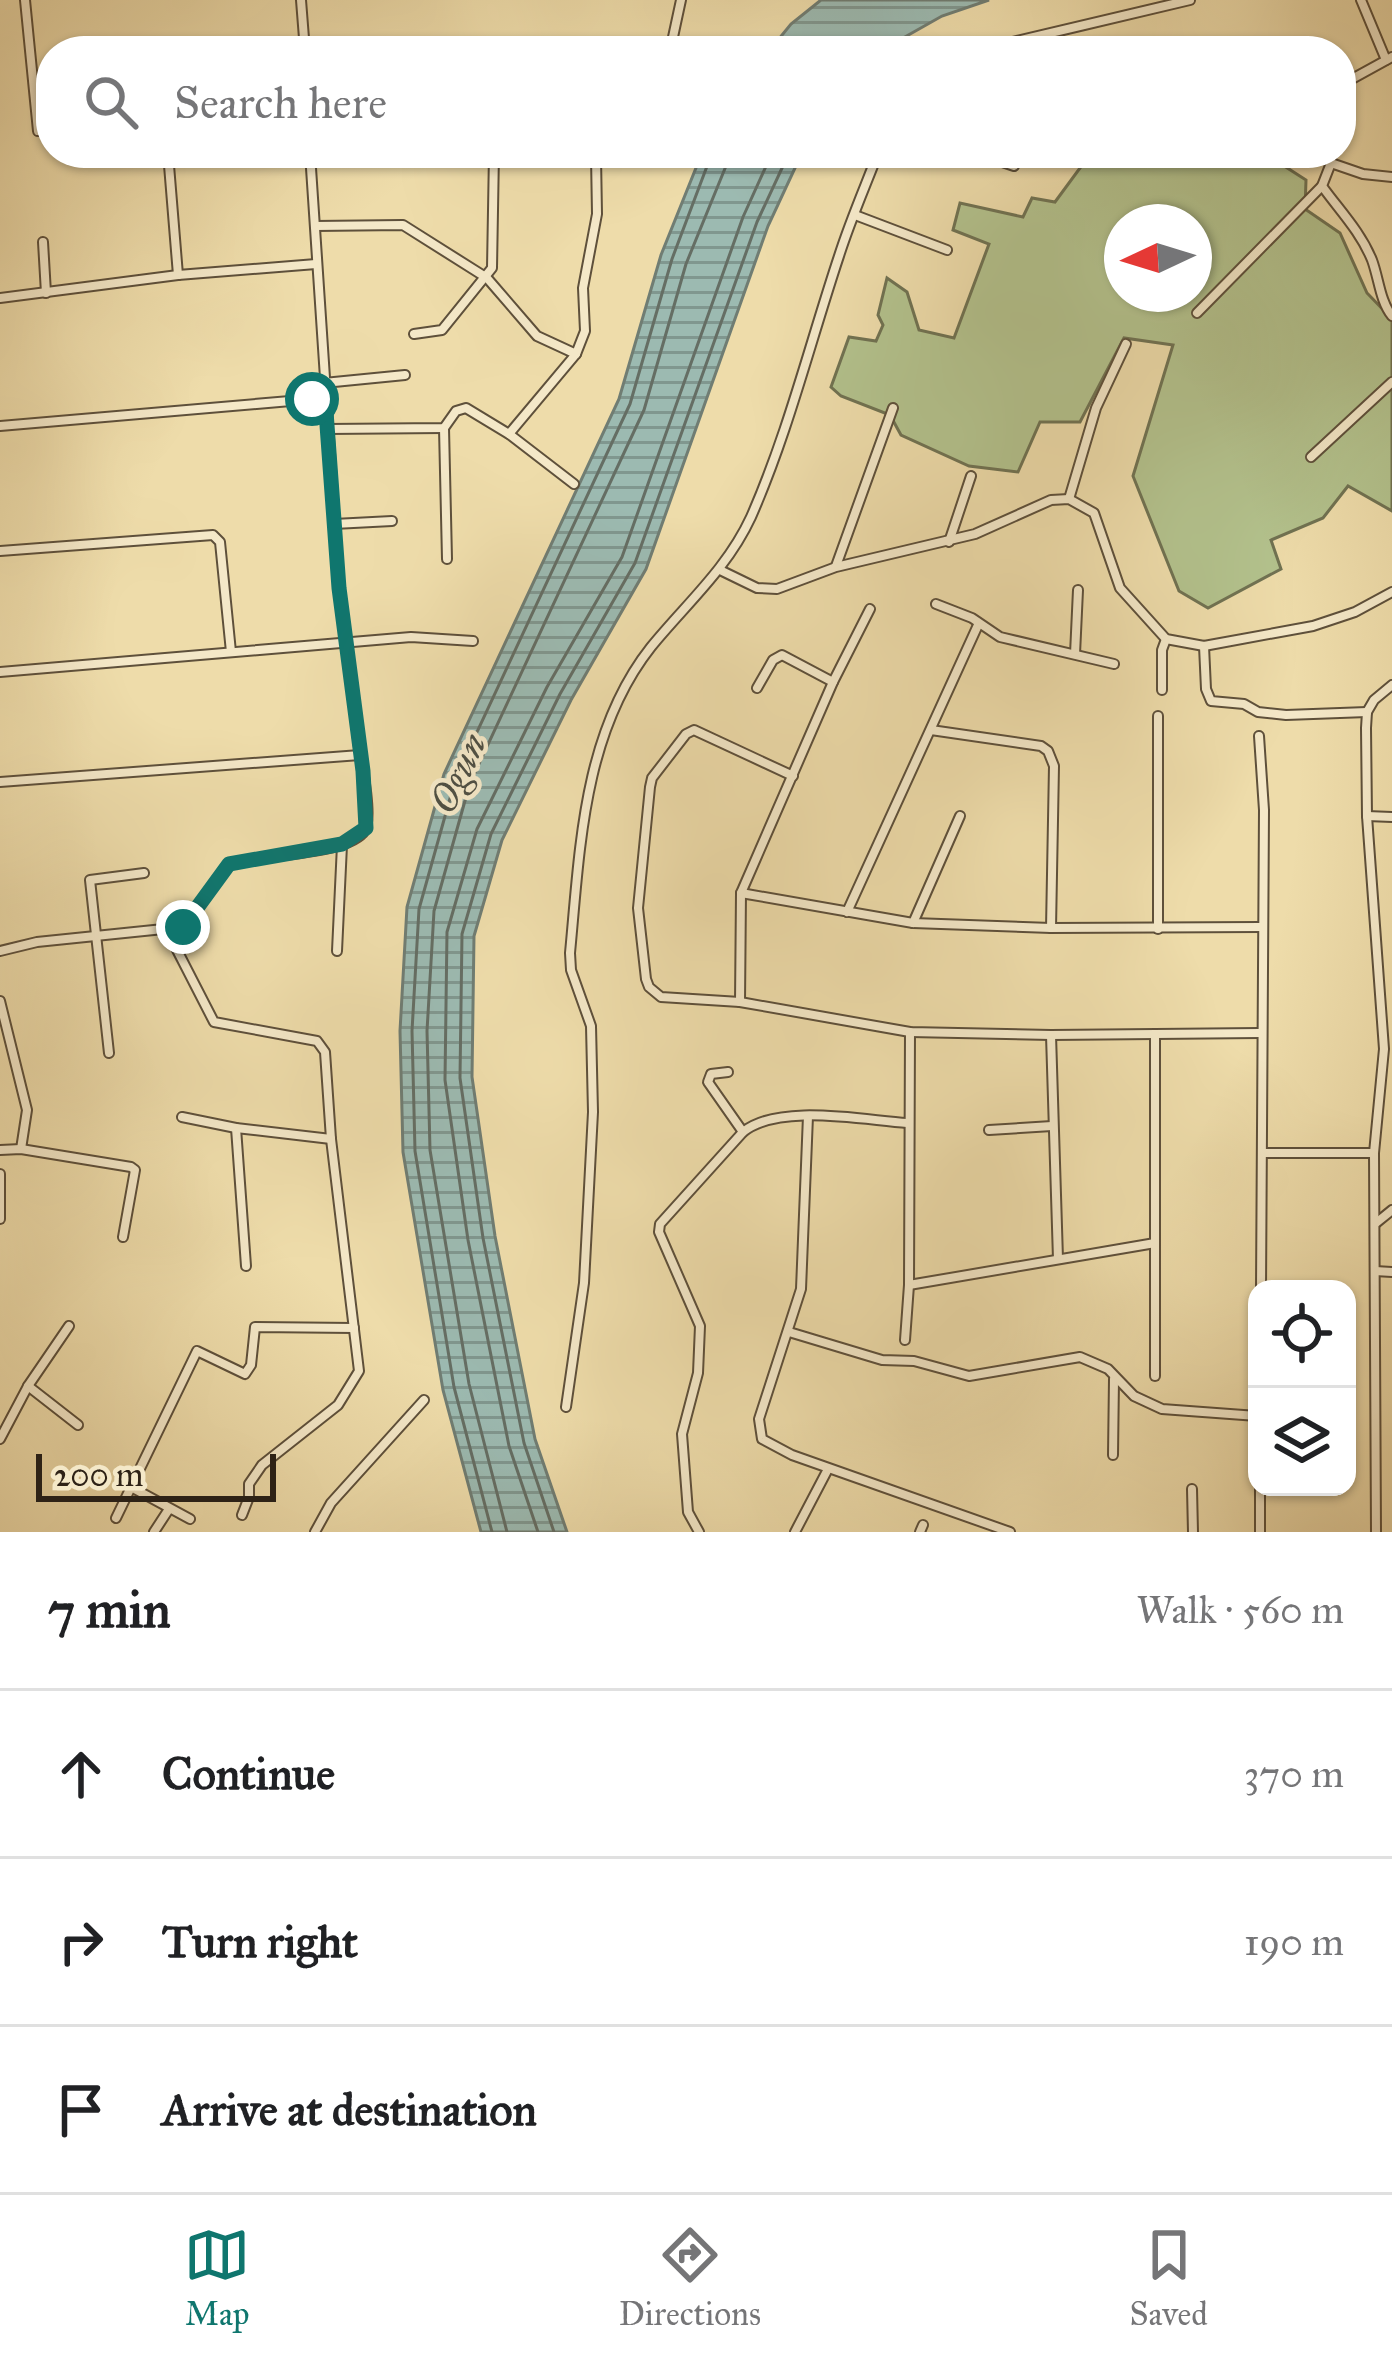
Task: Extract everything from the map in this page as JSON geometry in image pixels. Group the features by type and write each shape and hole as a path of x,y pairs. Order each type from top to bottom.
{"street":[{"path":"25,0 36,111"},
{"path":"301,0 304,36"},
{"path":"668,0 680,1 673,36"},
{"path":"1049,36 1190,0"},
{"path":"1356,77 1389,59 1361,0"},
{"path":"169,168 178,275"},
{"path":"242,1515 250,1484 262,1465 338,1406 359,1371 324,1047 316,1041 214,1022 177,950 183,927 229,864 342,844 366,828 334,524 311,168"},
{"path":"414,334 442,330 487,278 494,261 494,168"},
{"path":"509,434 576,354 586,325 584,288 598,214 596,168"},
{"path":"566,1406 584,1283 593,1112 591,1026 571,970 570,952 584,807 604,728 638,667 720,570 751,516 872,168"},
{"path":"1197,313 1322,186 1328,168"},
{"path":"1352,168 1392,177"},
{"path":"1322,186 1356,228 1372,260 1384,307 1392,316"},
{"path":"855,215 947,250"},
{"path":"315,226 403,225 487,278 537,336 576,354"},
{"path":"43,242 46,293"},
{"path":"0,298 178,275 316,264"},
{"path":"1069,499 1096,408 1126,344"},
{"path":"324,383 405,375"},
{"path":"1311,457 1392,382"},
{"path":"0,426 325,398"},
{"path":"447,560 444,428 463,407 509,434 574,484"},
{"path":"836,568 893,408"},
{"path":"327,429 444,428"},
{"path":"949,542 971,476"},
{"path":"720,570 768,590 836,568 949,542 1003,524 1051,500 1069,499 1094,513 1120,588 1166,639 1204,646 1312,626 1379,602 1392,592"},
{"path":"334,524 392,521"},
{"path":"0,551 213,536 220,542 231,652"},
{"path":"1075,654 1078,590"},
{"path":"936,604 972,617 1000,638 1114,664"},
{"path":"740,1002 741,892 870,609"},
{"path":"847,912 978,625"},
{"path":"0,671 429,636 473,641"},
{"path":"1162,690 1166,639"},
{"path":"1204,646 1211,701 1286,715 1367,712"},
{"path":"757,688 772,660 782,655 833,682"},
{"path":"1376,1532 1374,1153 1387,1004 1367,816 1367,712 1392,685"},
{"path":"1158,716 1158,928"},
{"path":"793,776 694,730 652,778 641,846 638,908 641,957 649,987 661,997 740,1002 910,1032 1260,1033"},
{"path":"931,730 1041,746 1048,752 1054,766 1051,928"},
{"path":"1259,736 1264,810 1261,1280"},
{"path":"0,782 360,755"},
{"path":"913,923 961,816"},
{"path":"1367,816 1392,817"},
{"path":"337,951 342,844"},
{"path":"109,1053 90,880 144,873"},
{"path":"741,892 913,923 1261,927"},
{"path":"0,951 183,927"},
{"path":"0,1001 27,1110 21,1148"},
{"path":"905,1340 910,1032"},
{"path":"1155,1034 1155,1376"},
{"path":"1051,1035 1058,1259"},
{"path":"728,1072 711,1074 708,1082 742,1132"},
{"path":"808,1116 803,1268 789,1332 759,1419 760,1433 766,1444 1010,1532"},
{"path":"182,1117 331,1139"},
{"path":"699,1532 688,1511 682,1434 698,1373 700,1325 658,1228 742,1132 769,1118 907,1123"},
{"path":"988,1130 1052,1126"},
{"path":"236,1128 246,1266"},
{"path":"0,1150 21,1148 131,1167 135,1170 123,1237"},
{"path":"1263,1153 1374,1153"},
{"path":"0,1174 0,1219"},
{"path":"1375,1224 1392,1210"},
{"path":"909,1285 1155,1243"},
{"path":"1375,1271 1392,1271"},
{"path":"0,1439 28,1386 70,1326"},
{"path":"116,1518 196,1351 245,1374 251,1366 255,1327 354,1328"},
{"path":"789,1332 882,1360 914,1361 969,1376 1080,1357 1114,1376 1134,1396 1162,1409 1248,1415"},
{"path":"1376,1370 1392,1373"},
{"path":"1113,1455 1114,1376"},
{"path":"28,1386 78,1425"},
{"path":"314,1532 332,1503 424,1400"},
{"path":"795,1532 828,1468"},
{"path":"131,1487 190,1519"},
{"path":"1192,1490 1192,1532"},
{"path":"1260,1496 1260,1532"},
{"path":"154,1532 169,1509"}],"green space":[{"path":"1080,168 1287,168 1306,180 1305,209 1340,233 1367,293 1392,319 1392,511 1348,486 1323,518 1271,540 1281,569 1208,608 1179,591 1133,476 1173,345 1124,338 1080,422 1040,422 1018,472 969,466 901,435 890,415 841,396 831,387 849,337 876,341 883,325 878,315 887,278 907,292 919,330 954,338 989,244 953,230 960,203 1023,217 1032,198 1055,202"}],"water":[{"path":"821,0 989,0 942,16 907,36 781,36"},
{"name":"Ogun","path":"696,168 795,168 768,226 646,569 571,700 502,840 474,936 472,1077 495,1236 535,1439 567,1532 481,1532 443,1390 403,1152 400,1031 407,907 444,774 619,399 661,255"}],"route":[{"path":"183,927 229,864 342,844 366,828 339,588 325,398 312,399"}]}
